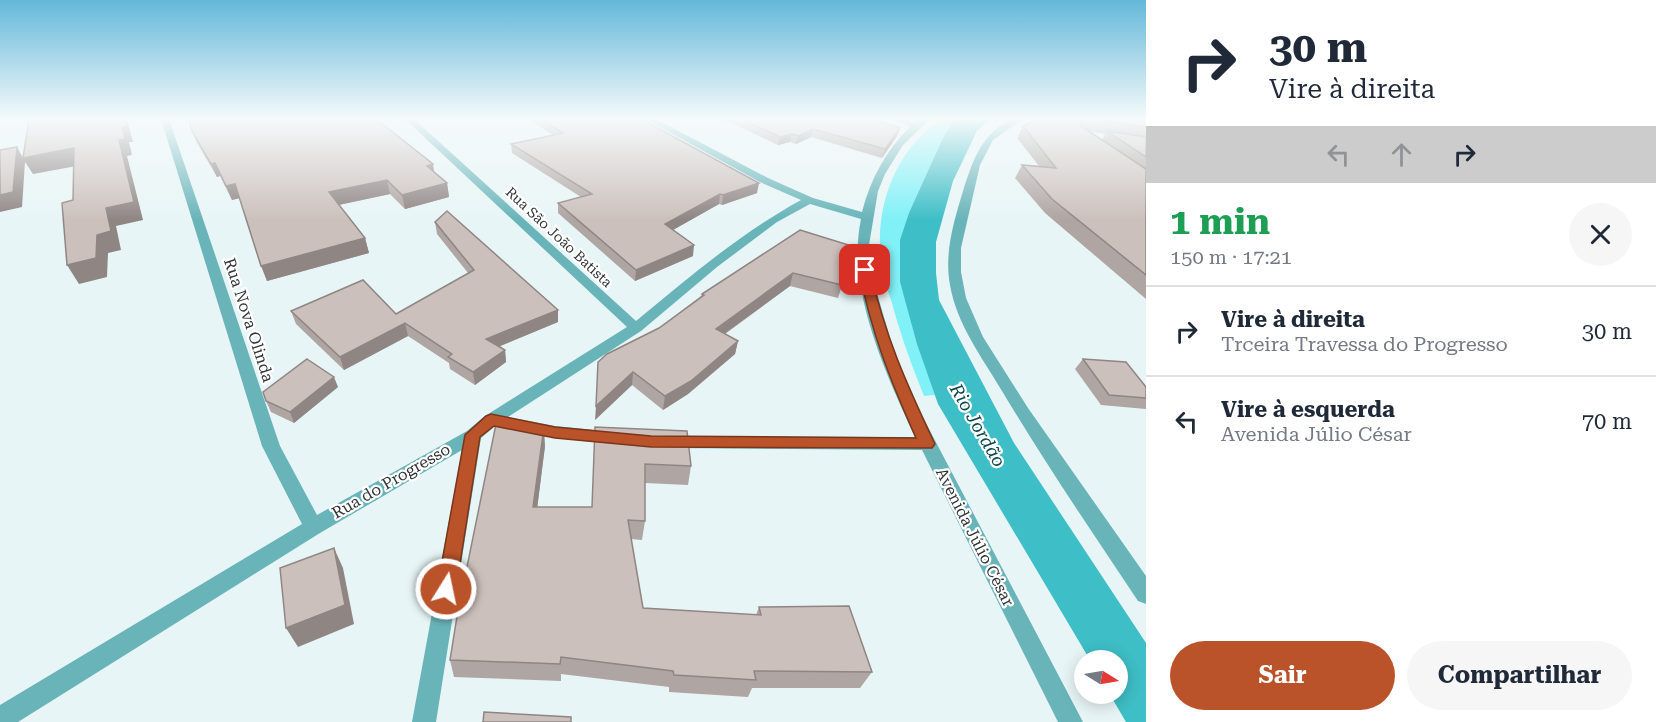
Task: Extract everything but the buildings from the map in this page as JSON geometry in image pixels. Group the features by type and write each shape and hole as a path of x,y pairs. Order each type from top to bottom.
{"street":[{"name":"Rua Nova Olinda","path":"176,153 271,446 313,526"},
{"name":"Rua São João Batista","path":"446,153 636,328"},
{"path":"713,153 764,180 809,200 867,217"},
{"name":"Avenida Júlio César","path":"892,153 880,172 867,217 863,245 865,270 874,314 891,366 927,444 1071,722"},
{"path":"980,153 954,257 955,282 960,303 974,332 1032,429 1146,594"},
{"name":"Rua do Progresso","path":"0,719 313,526 472,435 491,420 636,328 713,264 773,220 809,200"},
{"path":"491,420 555,432 630,440"},
{"path":"424,722 472,435"},
{"path":"651,442 927,444"}],"shaded area":[{"path":"907,153 942,153 900,282 935,395 924,396 883,277 880,248 881,226 884,205 898,166"}],"water":[{"name":"Rio Jordão","path":"936,153 967,153 953,181 936,242 939,300 1014,443 1146,643 1146,722 1126,722 1115,704 1128,704 1128,650 1084,650 938,404 917,344 900,282 900,240 909,213"}],"route":[{"path":"446,589 472,435 491,420 555,432 651,442 927,444 891,366 874,314 865,270"}]}
